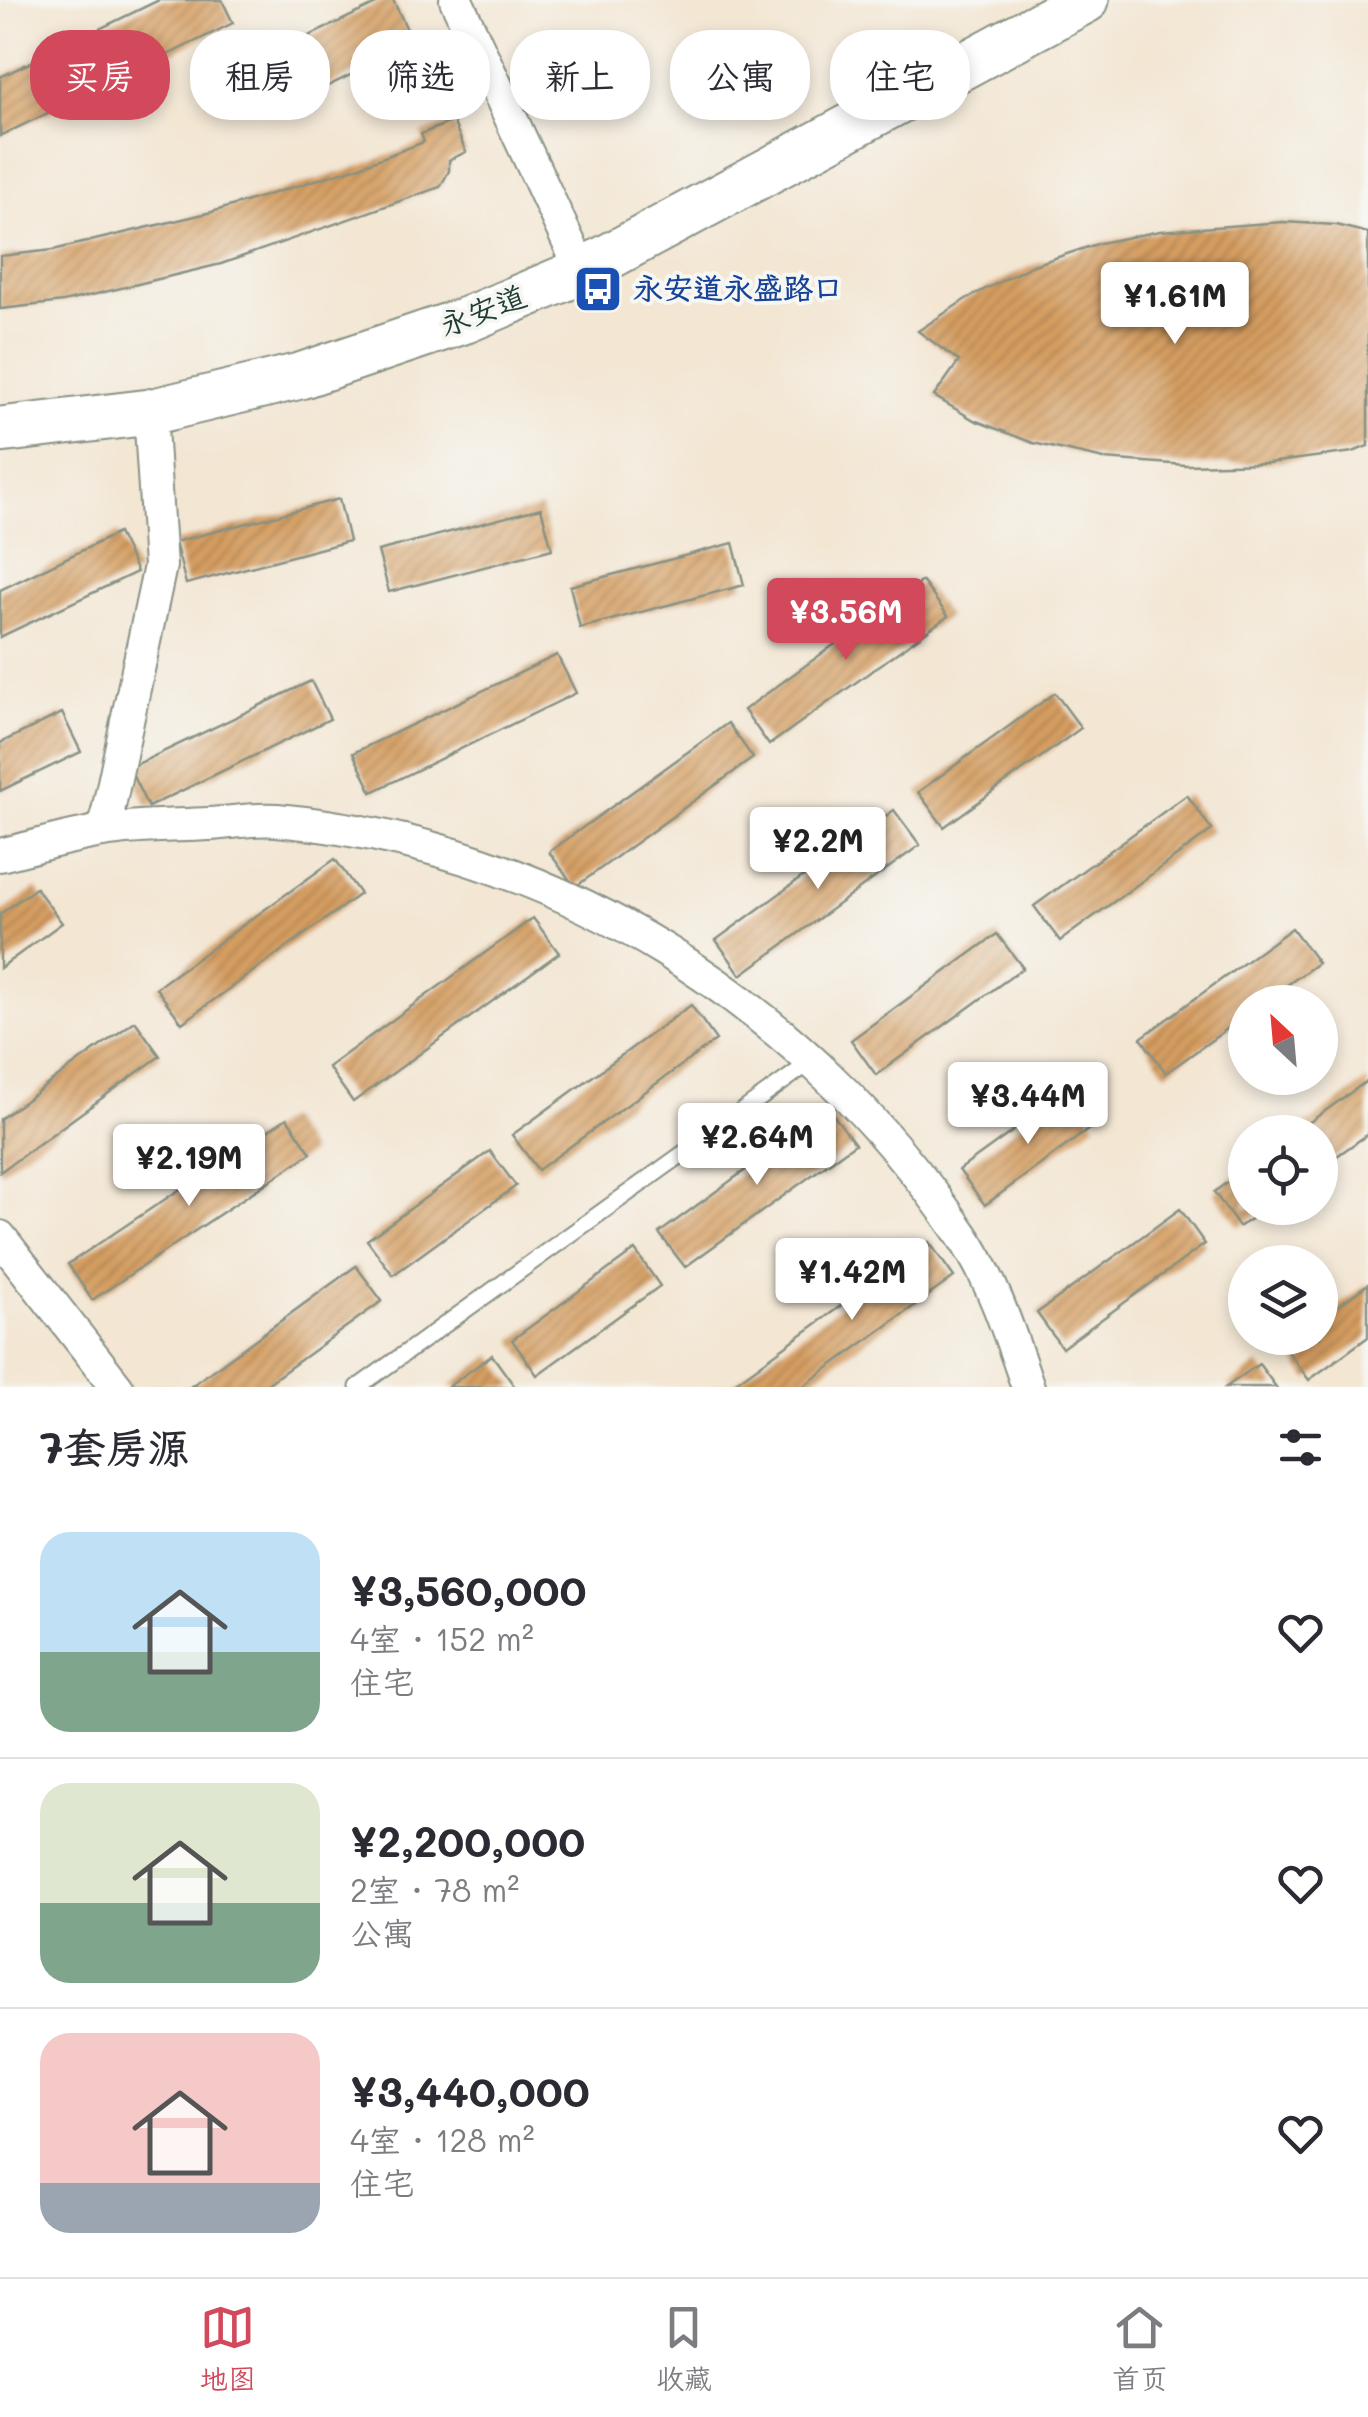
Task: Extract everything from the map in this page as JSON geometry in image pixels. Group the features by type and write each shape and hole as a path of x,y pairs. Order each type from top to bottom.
{"main road":[{"name":"永安道","path":"0,430 150,412 300,376 466,320 582,271 1086,0"}],"street":[{"path":"456,0 582,271"},
{"path":"104,830 160,566 150,412"},
{"path":"0,856 104,830 275,820 414,843 514,876 651,938 768,1020 872,1119 963,1236 1003,1312 1028,1387"},
{"path":"0,1237 116,1387"}],"lane":[{"path":"358,1387 812,1061"}],"building":[{"path":"159,0 222,0 233,23 219,30 190,30 190,44 170,54 170,30 97,30"},
{"path":"384,0 393,0 407,30 350,30 350,75 330,85 330,30 322,30"},
{"path":"30,63 30,120 33,120 0,136 0,77"},
{"path":"453,121 466,152 449,160 449,171 440,187 221,264 63,302 0,309 0,256 53,250 212,212 355,168 424,142 421,134"},
{"path":"1283,222 1336,225 1368,233 1368,446 1353,452 1268,463 1186,465 1104,459 1033,443 974,420 934,396 959,361 918,331 966,299 1031,266 1100,243 1160,231"},
{"path":"339,499 349,541 186,584 175,542"},
{"path":"541,508 552,549 389,592 378,551"},
{"path":"118,533 137,572 0,637 0,590"},
{"path":"733,543 744,585 580,628 570,586"},
{"path":"922,581 948,616 769,745 744,710"},
{"path":"557,655 576,693 372,792 353,753"},
{"path":"311,681 330,719 148,807 129,768"},
{"path":"1055,693 1081,728 944,827 918,792"},
{"path":"62,713 81,752 0,791 0,743"},
{"path":"728,723 753,758 575,887 549,852"},
{"path":"1187,795 1212,830 1060,941 1034,906"},
{"path":"894,810 920,845 741,975 716,940"},
{"path":"335,859 360,894 182,1023 156,988"},
{"path":"36,888 62,923 0,968 0,914"},
{"path":"533,918 559,953 353,1102 328,1067"},
{"path":"1292,928 1318,963 1287,985 1228,985 1228,1028 1166,1073 1141,1038"},
{"path":"997,934 1023,968 876,1075 851,1040"},
{"path":"691,1005 716,1040 538,1170 512,1135"},
{"path":"135,1021 160,1056 0,1172 0,1119"},
{"path":"1368,1080 1368,1134 1338,1155 1338,1115 1320,1115"},
{"path":"1071,1089 1096,1124 985,1205 959,1170"},
{"path":"829,1109 855,1144 685,1267 659,1233"},
{"path":"287,1118 311,1153 92,1300 68,1264"},
{"path":"490,1151 516,1186 393,1275 367,1240"},
{"path":"1228,1182 1228,1212 1214,1192"},
{"path":"1180,1209 1205,1244 1062,1348 1037,1313"},
{"path":"929,1242 954,1277 802,1387 729,1387"},
{"path":"635,1250 660,1286 537,1375 512,1340"},
{"path":"356,1266 382,1301 263,1387 190,1387"},
{"path":"1368,1284 1368,1337 1309,1380 1290,1355 1338,1355 1338,1306"},
{"path":"492,1355 515,1387 448,1387"},
{"path":"1259,1364 1276,1387 1226,1387"}],"place":[{"name":"永安道永盛路口","path":"598,289"}]}
